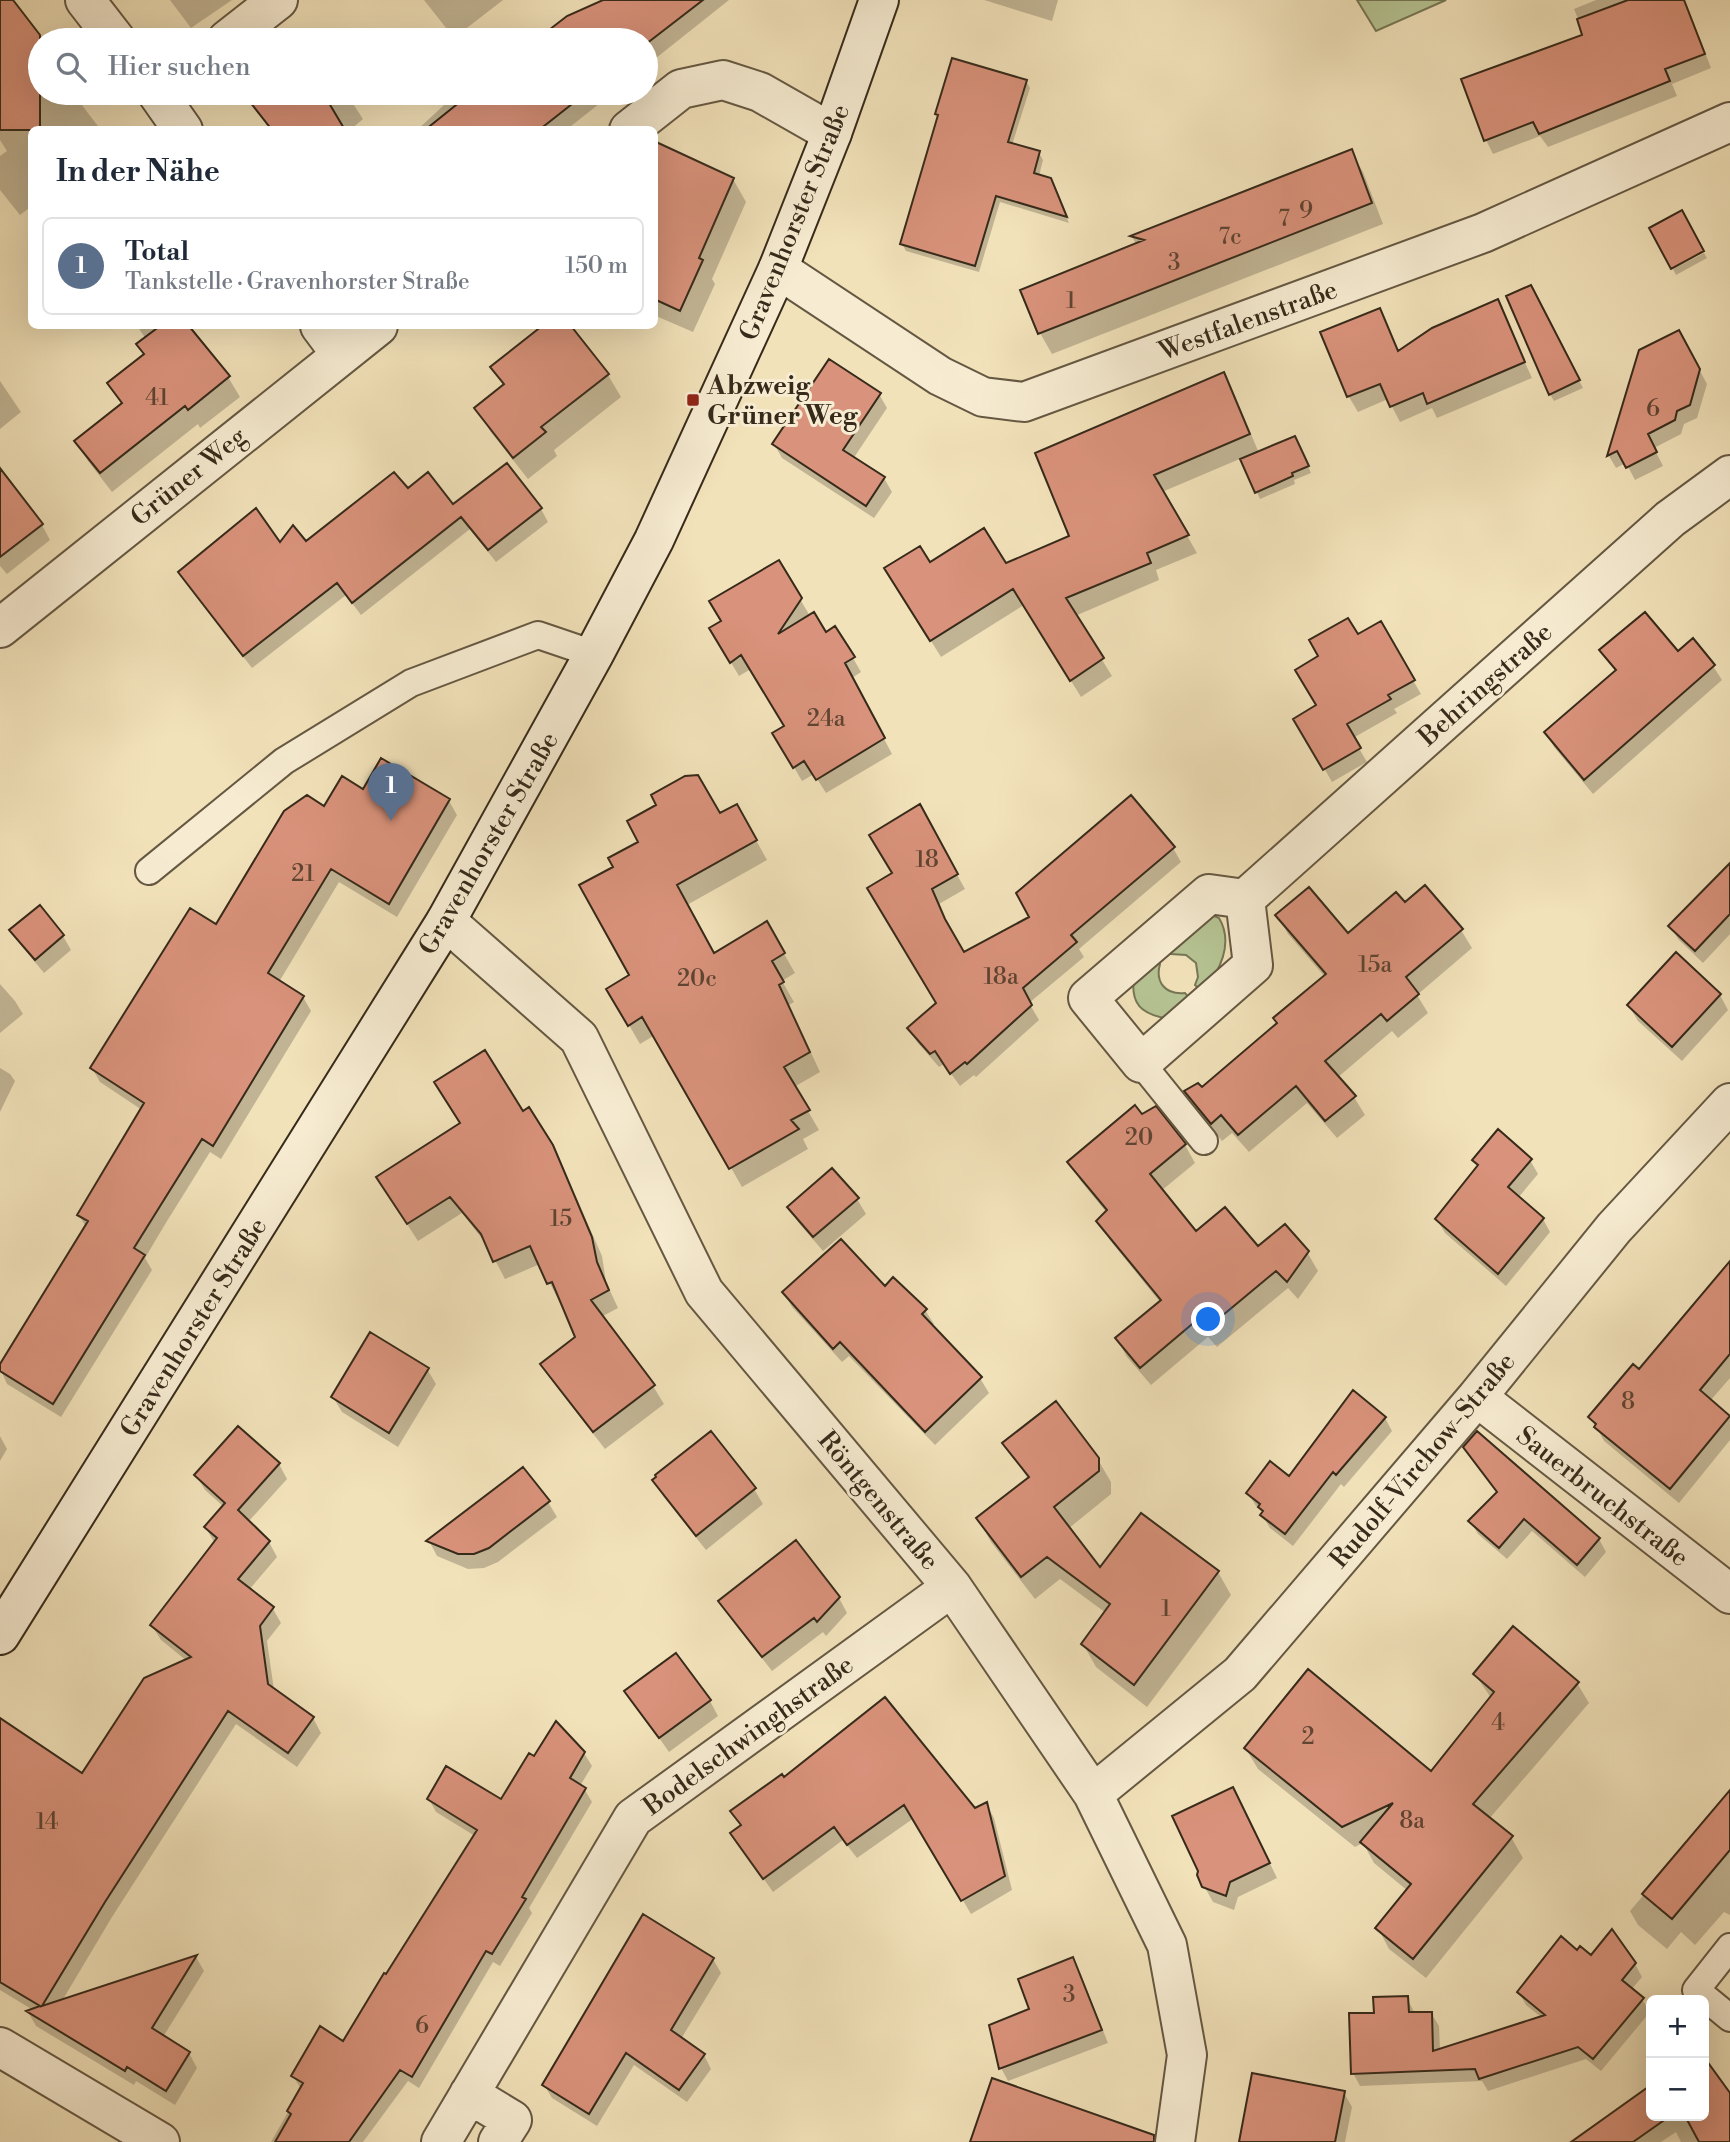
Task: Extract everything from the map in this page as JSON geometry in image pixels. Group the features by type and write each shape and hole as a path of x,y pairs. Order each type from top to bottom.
{"street":[{"path":"85,0 107,28"},
{"path":"242,28 278,0"},
{"name":"Gravenhorster Straße","path":"0,1635 446,922 594,654 654,540 778,269 832,133 879,0"},
{"path":"634,126 681,89 723,80 760,92 832,133"},
{"path":"167,105 180,126"},
{"name":"Westfalenstraße","path":"778,269 940,376 983,397 1024,402 1483,233 1730,122"},
{"name":"Grüner Weg","path":"0,628 330,340 368,329"},
{"name":"Behringstraße","path":"1245,899 1670,519 1730,475"},
{"path":"1209,894 1245,899 1253,965 1141,1063 1088,998 1209,894"},
{"name":"Röntgenstraße","path":"446,922 579,1038 704,1292 952,1587 1093,1794 1167,1945 1187,2055 1175,2142"},
{"name":"Rudolf-Virchow-Straße","path":"1093,1794 1240,1674 1477,1397 1614,1228 1730,1103"},
{"name":"Sauerbruchstraße","path":"1477,1397 1730,1594"},
{"name":"Bodelschwinghstraße","path":"441,2142 633,1818 952,1587"},
{"path":"0,2047 160,2142"},
{"path":"469,2094 512,2120 498,2142"}],"lane":[{"path":"149,871 284,761 411,683 538,635 594,654"},
{"path":"1141,1063 1204,1141"},
{"path":"1730,1947 1696,1990 1730,2018"}],"green space":[{"path":"1357,0 1446,0 1376,31"},
{"path":"1212,915 1219,918 1225,947 1214,976 1202,992 1195,985 1198,977 1196,963 1186,955 1171,954 1166,948"},
{"path":"1155,957 1160,964 1159,976 1163,986 1172,992 1185,993 1193,1002 1169,1019 1144,1010 1139,1006 1134,993 1134,974"}],"building":[{"path":"0,0 13,0 35,28 28,28 28,105 40,105 40,126 28,126 28,130 0,130"},
{"path":"603,0 703,0 658,35 658,28 552,28 567,16"},
{"path":"1628,0 1684,0 1705,54 1665,69 1670,81 1539,134 1533,122 1484,141 1461,79 1582,35 1577,19"},
{"path":"952,58 1027,80 1008,142 1040,151 1034,173 1051,178 1067,217 996,196 975,266 900,244"},
{"path":"252,105 330,105 343,126 269,126"},
{"path":"456,105 571,105 544,126 430,126"},
{"path":"658,143 734,178 699,258 703,260 680,311 658,301"},
{"path":"1352,149 1372,203 1038,334 1020,290 1144,240 1130,236"},
{"path":"1682,210 1704,251 1671,269 1649,228"},
{"path":"1531,285 1580,380 1549,395 1506,296"},
{"path":"1498,299 1525,362 1427,404 1423,393 1390,407 1380,384 1347,397 1320,332 1380,308 1398,351 1432,328"},
{"path":"156,329 191,329 230,376 188,410 185,406 100,473 74,441 122,403 107,383 144,354 136,344"},
{"path":"538,329 573,329 609,374 541,427 546,432 513,458 474,408 504,384 490,367"},
{"path":"1679,330 1700,369 1690,405 1677,411 1675,420 1648,434 1657,452 1626,468 1617,451 1607,456 1639,350"},
{"path":"829,359 881,393 843,450 885,477 866,506 772,444"},
{"path":"1224,372 1250,434 1154,475 1189,535 1147,553 1151,563 1066,598 1104,658 1070,681 1013,589 930,641 884,568 920,546 930,562 984,528 1006,563 1069,536 1035,453"},
{"path":"1295,436 1309,466 1255,493 1240,459"},
{"path":"507,463 542,508 488,550 461,517 352,603 337,583 243,656 178,572 256,508 280,542 293,525 306,541 394,472 408,488 428,472 453,504"},
{"path":"0,468 43,524 0,557"},
{"path":"779,560 802,598 778,634 814,612 826,632 835,626 855,657 845,663 885,738 816,780 804,761 793,768 772,733 784,726 741,655 730,663 709,628 721,621 709,601"},
{"path":"1645,612 1678,651 1693,638 1715,665 1584,780 1544,732 1616,670 1599,650"},
{"path":"1348,618 1358,634 1381,621 1415,680 1388,695 1391,699 1347,724 1361,748 1323,770 1293,719 1316,705 1295,670 1318,656 1309,640"},
{"path":"381,758 450,799 389,904 331,869 268,973 304,996 213,1146 202,1139 134,1248 145,1255 53,1404 0,1371 0,1364 88,1221 77,1215 144,1103 90,1068 190,908 216,924 284,811 307,795 324,806 342,776 363,789"},
{"path":"698,775 720,813 737,804 757,840 677,885 714,953 767,921 785,953 772,961 784,982 779,985 810,1052 784,1067 810,1110 791,1120 799,1129 729,1169 642,1017 628,1026 606,989 629,975 579,885 613,867 608,858 638,842 627,821 656,805 651,795 685,776"},
{"path":"1131,795 1175,847 1071,935 1077,942 1023,988 1032,1005 967,1064 965,1062 950,1074 935,1051 930,1054 907,1028 936,1003 867,888 892,873 869,835 920,804 958,874 932,889 964,952 1029,917 1016,893"},
{"path":"1730,863 1730,914 1695,951 1668,926"},
{"path":"1425,885 1463,929 1406,977 1419,994 1387,1021 1381,1014 1325,1061 1356,1096 1325,1121 1296,1086 1238,1135 1221,1115 1211,1124 1184,1091 1198,1083 1202,1087 1277,1023 1273,1018 1326,974 1275,915 1309,887 1348,933 1396,892 1405,902"},
{"path":"40,905 64,935 35,960 9,930"},
{"path":"1676,952 1721,994 1672,1047 1627,1005"},
{"path":"485,1050 523,1111 529,1107 553,1145 592,1237 597,1262 609,1290 591,1300 655,1385 593,1432 540,1364 575,1337 552,1282 547,1284 530,1246 493,1262 481,1234 450,1197 407,1224 376,1177 460,1123 434,1082"},
{"path":"1135,1105 1142,1114 1156,1106 1186,1144 1150,1174 1196,1231 1225,1207 1258,1246 1285,1224 1309,1251 1287,1282 1276,1271 1205,1330 1197,1320 1140,1368 1115,1338 1161,1300 1096,1221 1107,1210 1067,1162"},
{"path":"1498,1129 1532,1159 1508,1187 1544,1218 1498,1274 1435,1219 1478,1165 1472,1160"},
{"path":"832,1168 859,1198 813,1237 787,1207"},
{"path":"841,1239 885,1286 893,1277 927,1309 922,1314 982,1377 925,1432 840,1342 833,1349 782,1292"},
{"path":"1730,1261 1730,1354 1700,1390 1730,1416 1670,1489 1594,1427 1596,1424 1588,1417 1633,1364 1639,1369"},
{"path":"370,1332 429,1368 389,1433 331,1397"},
{"path":"1353,1390 1386,1417 1336,1475 1333,1472 1285,1534 1260,1515 1263,1511 1258,1507 1260,1504 1246,1493 1270,1461 1289,1476"},
{"path":"1056,1401 1099,1458 1099,1471 1054,1507 1100,1567 1141,1513 1219,1571 1134,1685 1081,1644 1110,1604 1047,1557 1021,1577 976,1518 1029,1477 1002,1443"},
{"path":"238,1426 280,1463 238,1510 270,1541 238,1579 274,1607 260,1626 268,1684 314,1717 288,1753 228,1711 105,1902 42,2006 197,1955 152,2028 190,2052 166,2091 127,2067 125,2071 26,2011 40,2006 0,1982 0,1718 82,1773 144,1678 191,1657 150,1625 217,1538 204,1527 225,1503 194,1475"},
{"path":"711,1431 756,1488 696,1536 652,1480"},
{"path":"1477,1431 1600,1538 1577,1565 1524,1519 1499,1548 1468,1521 1497,1492 1463,1447"},
{"path":"523,1467 550,1501 489,1548 474,1554 458,1554 426,1541"},
{"path":"796,1540 840,1597 817,1622 814,1618 762,1657 718,1601"},
{"path":"1513,1626 1579,1682 1473,1804 1513,1836 1413,1959 1375,1928 1411,1884 1360,1842 1393,1803 1342,1827 1244,1748 1308,1669 1431,1771 1494,1692 1473,1674"},
{"path":"676,1653 711,1700 659,1738 624,1691"},
{"path":"885,1697 975,1808 987,1802 1005,1876 961,1901 904,1805 847,1845 834,1827 763,1879 730,1833 741,1825 730,1811 782,1774 784,1777"},
{"path":"556,1721 585,1752 570,1778 586,1788 522,1897 526,1899 492,1954 486,1951 412,2077 400,2070 349,2142 275,2142 291,2114 287,2111 303,2083 291,2076 320,2026 343,2041 477,1830 427,1799 446,1766 501,1799 529,1753 534,1756"},
{"path":"1233,1787 1270,1863 1230,1882 1226,1896 1202,1887 1198,1871 1172,1816"},
{"path":"1730,1790 1730,1850 1672,1919 1642,1894"},
{"path":"643,1914 714,1958 671,2030 705,2054 679,2090 626,2053 589,2114 542,2085"},
{"path":"1612,1929 1636,1963 1622,1980 1644,1998 1593,2059 1578,2047 1479,2079 1475,2069 1351,2074 1349,2013 1374,2013 1373,1997 1408,1996 1409,2012 1432,2012 1433,2051 1545,2015 1517,1992 1561,1936 1577,1950 1580,1946 1591,1955"},
{"path":"1073,1957 1102,2030 999,2069 989,2025 1029,2009 1018,1979"},
{"path":"1709,2064 1730,2093 1730,2142 1699,2142 1688,2121 1709,2121"},
{"path":"1252,2073 1345,2091 1335,2142 1239,2142"},
{"path":"992,2078 1154,2135 1154,2142 970,2142"},
{"path":"1646,2089 1646,2121 1663,2121 1633,2142 1571,2142"}],"place":[{"name":"Abzweig Grüner Weg","path":"693,400"},
{"name":"Total","path":"391,821"}]}
